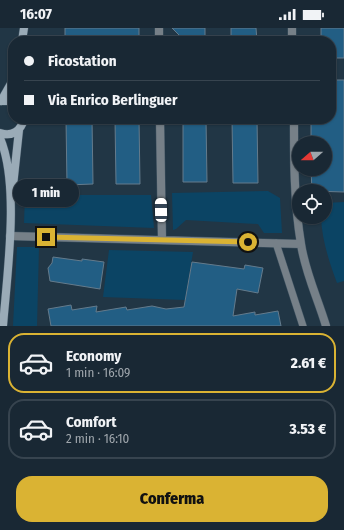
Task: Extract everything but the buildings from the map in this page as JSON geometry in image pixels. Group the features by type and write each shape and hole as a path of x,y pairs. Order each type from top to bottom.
{"main road":[{"path":"0,101 8,88"},
{"path":"3,326 11,207 19,130 22,124"},
{"path":"0,133 9,135 19,130"},
{"path":"0,138 6,157 11,207"}],"street":[{"path":"160,124 162,240"},
{"path":"294,124 294,192 301,244 305,263 326,326"},
{"path":"10,236 301,244"}],"lane":[{"path":"276,243 303,326"}],"shaded area":[{"path":"268,191 280,198 282,233 264,233 258,224 186,220 173,230 172,193"},
{"path":"25,195 151,195 154,228 24,223"},
{"path":"344,202 344,281 337,283 324,243 322,224 332,224 332,203"},
{"path":"17,247 39,247 37,326 13,326"},
{"path":"109,250 193,252 185,300 103,297"}],"route":[{"path":"46,237 248,242"}]}
